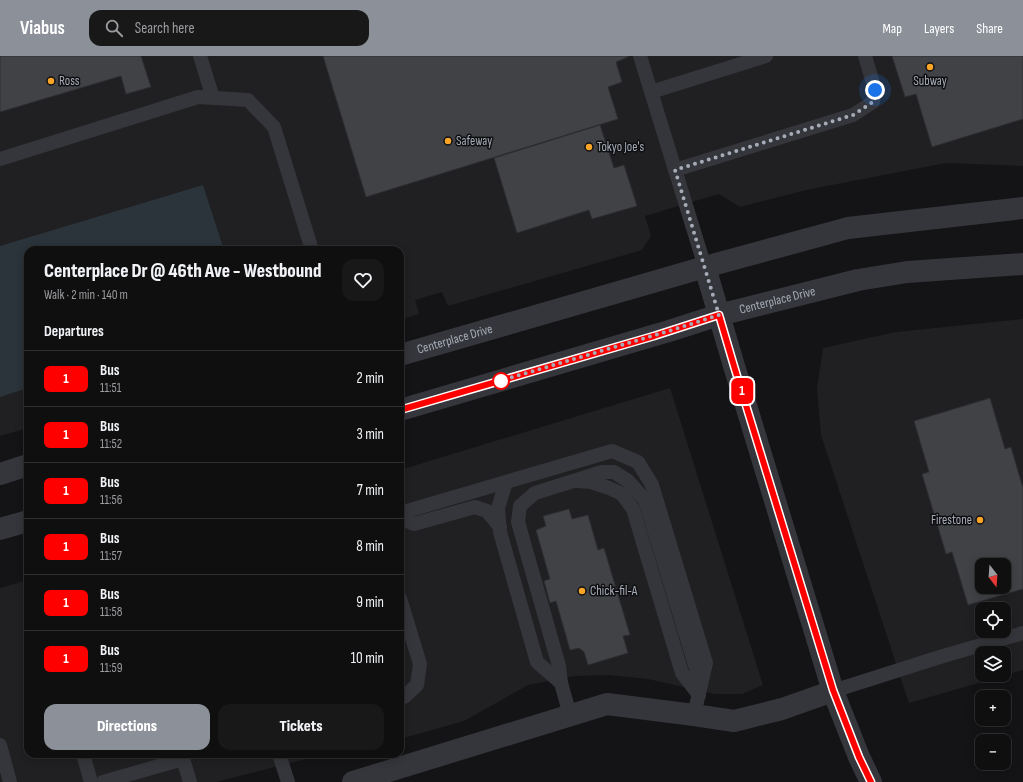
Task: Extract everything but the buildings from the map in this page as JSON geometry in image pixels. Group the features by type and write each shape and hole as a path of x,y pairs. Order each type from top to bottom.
{"street":[{"name":"Centerplace Drive","path":"404,354 705,267 848,228 1023,208"},
{"name":"Centerplace Drive","path":"404,409 654,336 719,315 858,280 907,272 1023,264"},
{"path":"705,267 833,690 859,757 872,782"},
{"path":"0,474 24,467"},
{"path":"0,529 24,521"},
{"path":"353,782 607,704 698,698 734,721 782,709 833,690"}],"lane":[{"path":"200,56 213,98"},
{"path":"640,56 705,267"},
{"path":"651,92 766,56"},
{"path":"675,170 853,115 873,102 875,90 865,56"},
{"path":"0,159 198,97 248,100 274,127 311,246"},
{"path":"404,512 612,451 638,462 652,485 706,663 698,698"},
{"path":"570,715 561,683 559,666 518,522 520,506 535,493 573,481 591,482 622,494 633,509 682,673 698,698"},
{"path":"506,482 498,508 500,532 537,662 561,683"},
{"path":"404,520 414,524 475,507 487,511 500,527"},
{"path":"404,611 420,664 417,685 404,697"},
{"path":"833,690 1023,633"},
{"path":"0,745 10,782"},
{"path":"84,758 91,782"},
{"path":"280,758 288,782"},
{"path":"103,782 183,759 190,782"}],"shaded area":[{"path":"0,56 1023,56 1023,166 946,163 806,190 740,207 719,194 645,216 651,236 642,250 448,306 442,292 415,300 419,314 404,319 404,246 24,246 24,429 0,436"},
{"path":"203,185 223,246 24,246 24,389 0,397 0,246"},
{"path":"1023,319 1023,670 1011,673 1011,646 975,646 975,682 982,682 909,703 821,435 817,388 823,348 896,332"},
{"path":"670,388 763,685 742,694 715,694 648,679 608,675 574,676 528,685 464,721 404,738 404,469"},
{"path":"24,581 24,758 310,758 216,782 0,782 0,588"}],"bus line":[{"name":"1","path":"404,409 654,336 719,315 833,690 859,757 871,782"}],"place":[{"name":"Subway","path":"930,67"},
{"name":"Ross","path":"51,81"},
{"name":"Safeway","path":"448,141"},
{"name":"Tokyo Joe's","path":"589,147"},
{"name":"Firestone","path":"980,520"},
{"name":"Chick-fil-A","path":"582,591"}],"route":[{"path":"501,381 496,382 719,315 675,170 853,115 873,102 875,90"}]}
